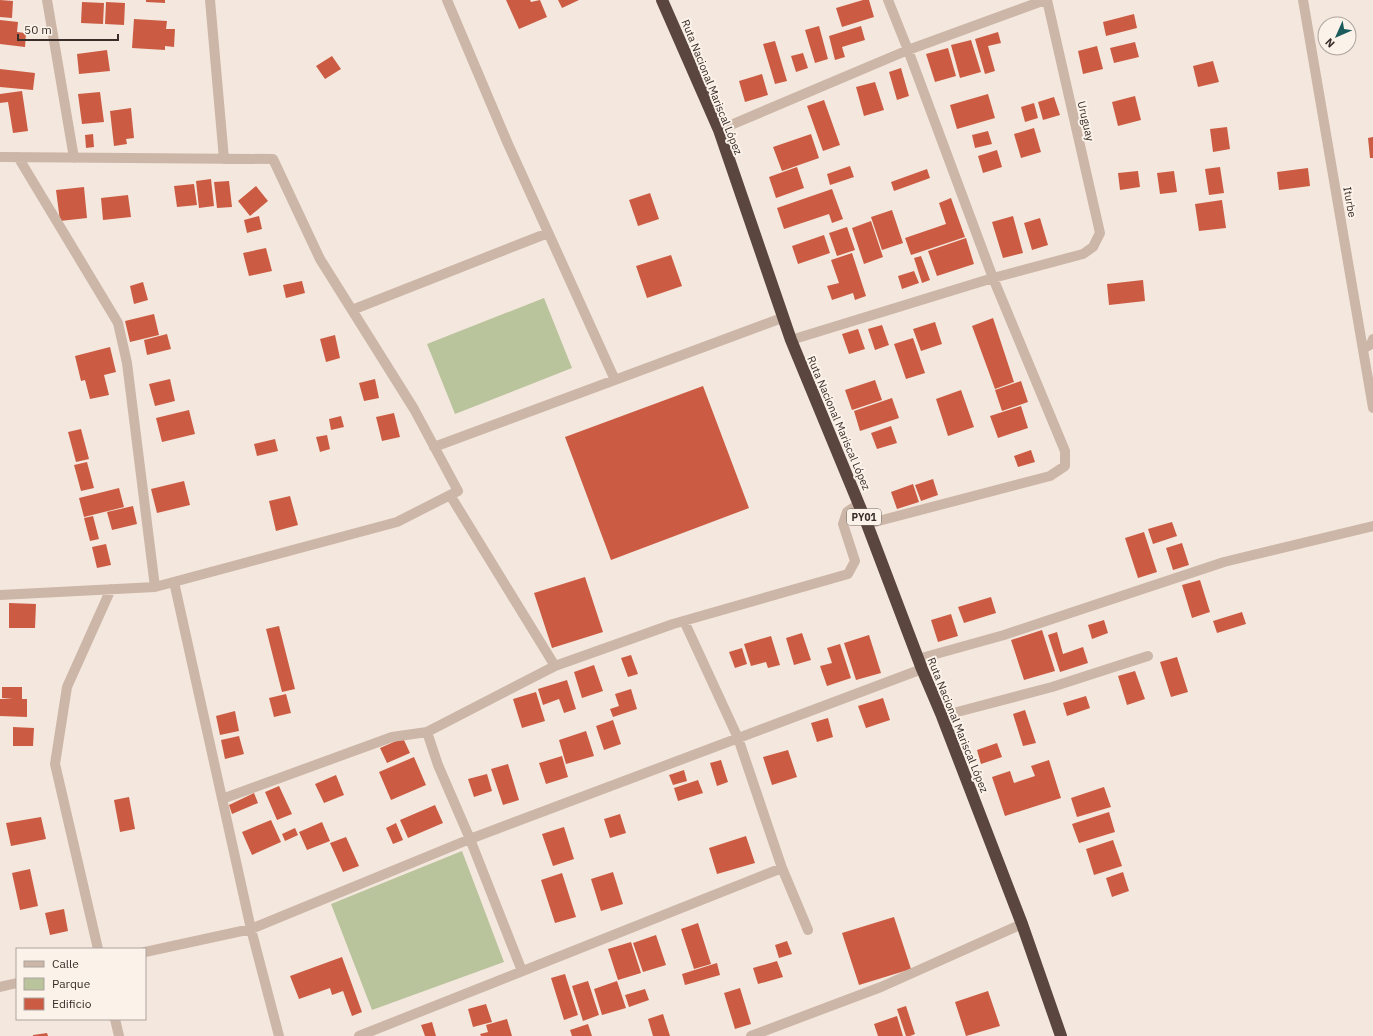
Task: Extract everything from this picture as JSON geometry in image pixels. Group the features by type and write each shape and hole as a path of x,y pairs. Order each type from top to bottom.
{"highway":[{"name":"Ruta Nacional Mariscal López","path":"662,0 719,130 782,318 859,504 920,664 942,716 1022,924 1062,1036"}],"street":[{"path":"47,0 74,158"},
{"path":"210,0 224,159"},
{"path":"447,0 508,144 615,380"},
{"path":"867,524 1050,476 1065,466 1065,451 993,278 888,0"},
{"path":"719,130 908,50 1046,0"},
{"name":"Uruguay","path":"993,278 1083,254 1093,247 1100,233 1046,0"},
{"name":"Iturbe","path":"1304,0 1373,408"},
{"path":"0,157 273,159 320,259 414,410 458,491 397,522 155,587 0,595"},
{"path":"18,157 118,323 127,363 155,587"},
{"path":"352,310 548,233"},
{"path":"791,340 993,278"},
{"path":"434,447 782,318"},
{"path":"1363,349 1371,344 1373,338"},
{"path":"450,495 555,666"},
{"path":"222,799 392,737 427,732 555,666 684,621 848,574 855,561 843,524 847,512 859,504"},
{"path":"146,952 251,929 470,839 738,738 920,664 1224,562 1373,526"},
{"path":"174,582 251,929 279,1036"},
{"path":"98,948 55,764 67,687 111,589"},
{"path":"684,621 738,738 782,868 808,930"},
{"path":"942,716 1052,687 1148,656"},
{"path":"427,732 438,765 470,839 522,971"},
{"path":"359,1036 782,868"},
{"path":"751,1036 881,987 1022,924"},
{"path":"0,987 16,983"},
{"path":"115,1020 119,1036"}],"green space":[{"path":"544,298 572,368 455,414 427,344"},
{"path":"462,851 504,962 372,1010 331,904"}],"building":[{"path":"0,0 13,1 12,18 0,17"},
{"path":"146,0 165,0 165,3 146,2"},
{"path":"506,0 530,0 531,2 540,0 547,17 519,29"},
{"path":"558,0 579,0 562,8"},
{"path":"863,0 869,0 874,17 842,27 836,8"},
{"path":"82,2 104,3 103,24 81,23"},
{"path":"106,2 125,3 124,25 105,24"},
{"path":"1134,14 1137,28 1106,36 1103,22"},
{"path":"134,19 167,21 166,29 175,29 174,47 165,46 165,50 132,48"},
{"path":"0,20 18,22 17,32 26,33 25,47 0,44"},
{"path":"819,26 828,59 815,63 805,30"},
{"path":"861,26 865,40 842,47 845,57 835,60 829,36"},
{"path":"998,32 1001,43 988,46 995,71 985,74 975,39"},
{"path":"971,40 981,72 960,78 951,45"},
{"path":"775,41 787,81 775,84 763,44"},
{"path":"1135,42 1139,57 1114,63 1110,48"},
{"path":"1097,46 1103,69 1083,74 1078,51"},
{"path":"948,48 956,76 935,82 926,54"},
{"path":"107,50 110,71 79,74 77,54"},
{"path":"803,53 808,68 796,72 791,56"},
{"path":"332,56 341,69 325,79 316,66"},
{"path":"1213,61 1219,82 1198,87 1193,66"},
{"path":"901,68 909,96 897,100 889,72"},
{"path":"0,69 35,73 33,90 0,87"},
{"path":"762,74 768,95 745,102 739,81"},
{"path":"875,82 884,110 864,116 856,87"},
{"path":"22,91 28,131 13,133 8,102 0,103 0,94"},
{"path":"100,92 104,122 82,124 78,94"},
{"path":"988,94 995,118 957,129 950,105"},
{"path":"1135,96 1141,120 1118,126 1112,102"},
{"path":"1054,97 1060,115 1043,120 1038,102"},
{"path":"824,100 840,145 823,151 807,106"},
{"path":"1034,103 1038,118 1025,122 1021,107"},
{"path":"131,108 134,138 126,139 127,144 114,146 110,111"},
{"path":"1227,127 1230,149 1213,152 1210,129"},
{"path":"1034,128 1041,152 1021,158 1014,134"},
{"path":"988,131 992,144 975,148 972,135"},
{"path":"93,134 94,147 86,148 85,135"},
{"path":"811,134 819,158 782,171 773,147"},
{"path":"1373,137 1373,158 1370,158 1368,138"},
{"path":"997,150 1002,167 983,173 978,156"},
{"path":"850,166 854,177 830,185 827,174"},
{"path":"797,167 804,188 776,198 769,177"},
{"path":"1220,167 1224,193 1209,195 1205,169"},
{"path":"1308,168 1310,186 1279,190 1277,172"},
{"path":"927,169 930,178 894,191 891,182"},
{"path":"1138,171 1140,187 1120,190 1118,173"},
{"path":"1174,171 1177,192 1160,194 1157,173"},
{"path":"211,179 214,206 199,208 196,181"},
{"path":"229,181 232,207 217,208 214,182"},
{"path":"194,184 197,205 177,207 174,186"},
{"path":"256,186 268,201 250,216 238,201"},
{"path":"84,187 87,218 60,221 56,190"},
{"path":"832,189 843,219 832,223 829,214 784,229 777,208"},
{"path":"650,193 659,219 638,226 629,200"},
{"path":"128,195 131,217 103,220 101,198"},
{"path":"951,198 965,237 911,255 905,238 946,224 939,203"},
{"path":"1222,200 1226,228 1199,231 1195,204"},
{"path":"892,210 903,243 882,250 871,217"},
{"path":"259,216 262,229 247,233 244,220"},
{"path":"1013,216 1023,253 1003,258 992,222"},
{"path":"1040,218 1048,245 1032,250 1024,223"},
{"path":"871,221 883,257 864,264 852,228"},
{"path":"847,227 855,250 837,256 829,233"},
{"path":"824,235 830,253 798,264 792,246"},
{"path":"966,238 974,264 937,276 928,251"},
{"path":"266,248 272,271 249,276 243,253"},
{"path":"852,253 866,296 855,300 853,293 832,300 827,286 839,283 831,260"},
{"path":"671,255 682,286 647,298 636,266"},
{"path":"921,256 930,280 922,283 914,258"},
{"path":"914,271 919,283 902,289 898,276"},
{"path":"1143,280 1145,301 1109,305 1107,284"},
{"path":"302,281 305,293 286,298 283,285"},
{"path":"143,282 148,300 134,304 130,286"},
{"path":"154,314 159,335 130,342 125,321"},
{"path":"993,318 1014,382 995,389 972,326"},
{"path":"935,322 942,344 921,351 913,329"},
{"path":"882,325 889,345 875,350 868,329"},
{"path":"858,329 865,349 849,354 842,334"},
{"path":"167,334 171,349 147,355 144,340"},
{"path":"335,335 340,358 326,362 320,339"},
{"path":"913,338 925,373 906,379 894,344"},
{"path":"110,347 116,372 104,375 109,395 90,399 85,380 81,381 75,356"},
{"path":"170,379 175,401 155,406 149,384"},
{"path":"375,379 379,398 364,401 359,383"},
{"path":"875,380 882,400 852,410 845,390"},
{"path":"1021,381 1028,402 1002,411 995,390"},
{"path":"703,386 749,508 611,560 565,437"},
{"path":"961,390 974,427 948,436 936,399"},
{"path":"892,398 899,418 860,431 854,411"},
{"path":"1021,406 1028,428 998,438 990,416"},
{"path":"189,410 195,434 162,442 156,418"},
{"path":"394,413 400,437 382,441 376,417"},
{"path":"341,416 344,427 331,430 329,419"},
{"path":"891,426 897,443 877,449 871,433"},
{"path":"81,429 89,459 76,462 68,432"},
{"path":"327,435 330,449 320,452 316,437"},
{"path":"275,439 278,451 257,456 254,444"},
{"path":"1031,450 1035,462 1018,467 1014,456"},
{"path":"87,462 94,488 81,491 74,465"},
{"path":"933,479 938,495 921,501 915,485"},
{"path":"184,481 190,505 157,513 151,489"},
{"path":"913,484 919,502 897,509 891,492"},
{"path":"119,488 124,507 84,517 79,498"},
{"path":"290,496 298,525 276,531 269,501"},
{"path":"133,506 137,524 112,530 107,512"},
{"path":"93,516 99,539 90,541 84,518"},
{"path":"1172,522 1177,536 1153,544 1148,529"},
{"path":"1144,532 1157,572 1138,578 1125,538"},
{"path":"1182,543 1189,565 1173,570 1166,548"},
{"path":"106,544 111,565 97,568 92,547"},
{"path":"585,577 603,632 552,648 534,593"},
{"path":"1200,580 1210,612 1192,618 1182,585"},
{"path":"991,597 996,613 964,623 958,607"},
{"path":"9,603 36,604 35,628 9,628"},
{"path":"1242,612 1246,624 1217,633 1213,621"},
{"path":"951,614 958,636 938,642 931,620"},
{"path":"1104,620 1108,633 1092,639 1088,625"},
{"path":"279,626 295,689 282,692 266,629"},
{"path":"1042,630 1055,671 1024,680 1011,640"},
{"path":"1057,632 1063,654 1083,647 1088,663 1060,672 1048,635"},
{"path":"802,633 811,660 794,665 786,638"},
{"path":"869,635 881,673 856,680 844,643"},
{"path":"771,636 780,665 768,668 766,662 751,666 744,644"},
{"path":"840,644 851,678 827,686 820,666 832,663 827,648"},
{"path":"742,648 747,664 735,668 729,652"},
{"path":"631,655 638,674 628,677 621,658"},
{"path":"1177,657 1188,692 1171,697 1160,662"},
{"path":"594,665 603,691 582,698 574,672"},
{"path":"1135,671 1145,699 1127,705 1118,676"},
{"path":"567,680 576,709 564,713 559,699 543,705 538,689"},
{"path":"2,687 22,687 22,699 27,699 27,717 0,716 0,699 13,699 2,698"},
{"path":"631,689 637,709 613,717 610,709 619,706 615,694"},
{"path":"536,692 545,721 522,728 513,699"},
{"path":"286,694 291,713 274,717 269,698"},
{"path":"1086,696 1090,708 1067,716 1063,703"},
{"path":"883,698 890,720 866,728 858,706"},
{"path":"1025,710 1036,743 1023,746 1013,714"},
{"path":"235,711 239,731 220,735 216,716"},
{"path":"828,718 833,737 817,742 811,723"},
{"path":"613,720 621,744 604,750 596,726"},
{"path":"13,727 34,728 33,746 13,746"},
{"path":"586,731 594,756 566,764 559,740"},
{"path":"239,736 244,754 225,759 221,740"},
{"path":"403,738 410,753 387,763 380,748"},
{"path":"997,743 1002,757 981,764 977,750"},
{"path":"788,750 797,777 772,785 763,757"},
{"path":"562,756 568,777 546,784 539,763"},
{"path":"414,757 426,785 391,800 379,772"},
{"path":"721,760 728,782 717,786 710,763"},
{"path":"1049,760 1061,798 1005,816 992,777 1010,771 1014,783 1035,776 1031,766"},
{"path":"508,764 519,800 503,805 491,769"},
{"path":"684,770 687,781 673,785 669,775"},
{"path":"487,774 492,791 474,797 468,779"},
{"path":"336,775 344,795 324,803 315,784"},
{"path":"698,780 703,793 678,801 674,788"},
{"path":"279,786 292,814 277,820 265,792"},
{"path":"1104,787 1111,807 1077,817 1071,798"},
{"path":"254,793 258,803 232,814 229,805"},
{"path":"129,797 135,829 120,832 114,800"},
{"path":"435,805 443,823 408,838 400,820"},
{"path":"1109,812 1115,832 1079,843 1072,824"},
{"path":"620,814 626,833 610,838 604,819"},
{"path":"41,817 46,839 11,846 6,823"},
{"path":"271,820 281,842 252,855 242,832"},
{"path":"322,822 330,841 307,850 299,832"},
{"path":"396,823 403,840 393,844 386,828"},
{"path":"564,827 574,859 553,866 542,834"},
{"path":"295,828 298,835 285,841 282,834"},
{"path":"746,836 755,863 717,874 709,848"},
{"path":"346,837 359,866 343,872 330,843"},
{"path":"1113,840 1122,866 1094,875 1086,849"},
{"path":"30,869 38,906 20,910 12,873"},
{"path":"613,872 623,904 601,911 591,879"},
{"path":"1123,872 1129,891 1112,897 1106,878"},
{"path":"562,873 576,917 555,923 541,880"},
{"path":"64,909 68,931 50,935 45,913"},
{"path":"894,917 911,969 859,985 842,933"},
{"path":"698,923 711,964 694,969 681,929"},
{"path":"656,935 666,965 643,972 633,943"},
{"path":"787,941 792,954 779,958 775,945"},
{"path":"631,942 641,973 618,980 608,949"},
{"path":"342,957 362,1012 352,1016 343,991 332,995 330,988 299,999 290,976"},
{"path":"777,961 783,977 758,984 753,968"},
{"path":"717,963 720,975 685,985 682,974"},
{"path":"565,974 578,1015 564,1020 551,978"},
{"path":"588,981 599,1015 583,1021 572,986"},
{"path":"617,981 626,1008 602,1015 594,989"},
{"path":"740,988 751,1024 735,1029 724,993"},
{"path":"645,989 649,1000 629,1007 625,995"},
{"path":"988,991 1000,1026 966,1036 955,1002"},
{"path":"486,1004 492,1022 473,1027 468,1009"},
{"path":"906,1006 915,1034 910,1036 906,1036 897,1009"},
{"path":"663,1014 670,1036 653,1036 648,1019"},
{"path":"897,1016 903,1036 878,1036 874,1024"},
{"path":"507,1019 512,1036 481,1036 480,1034 488,1032 486,1025"},
{"path":"432,1022 436,1036 425,1036 421,1025"},
{"path":"588,1024 592,1036 572,1036 570,1030"},
{"path":"47,1033 48,1036 33,1036 33,1035"}]}
